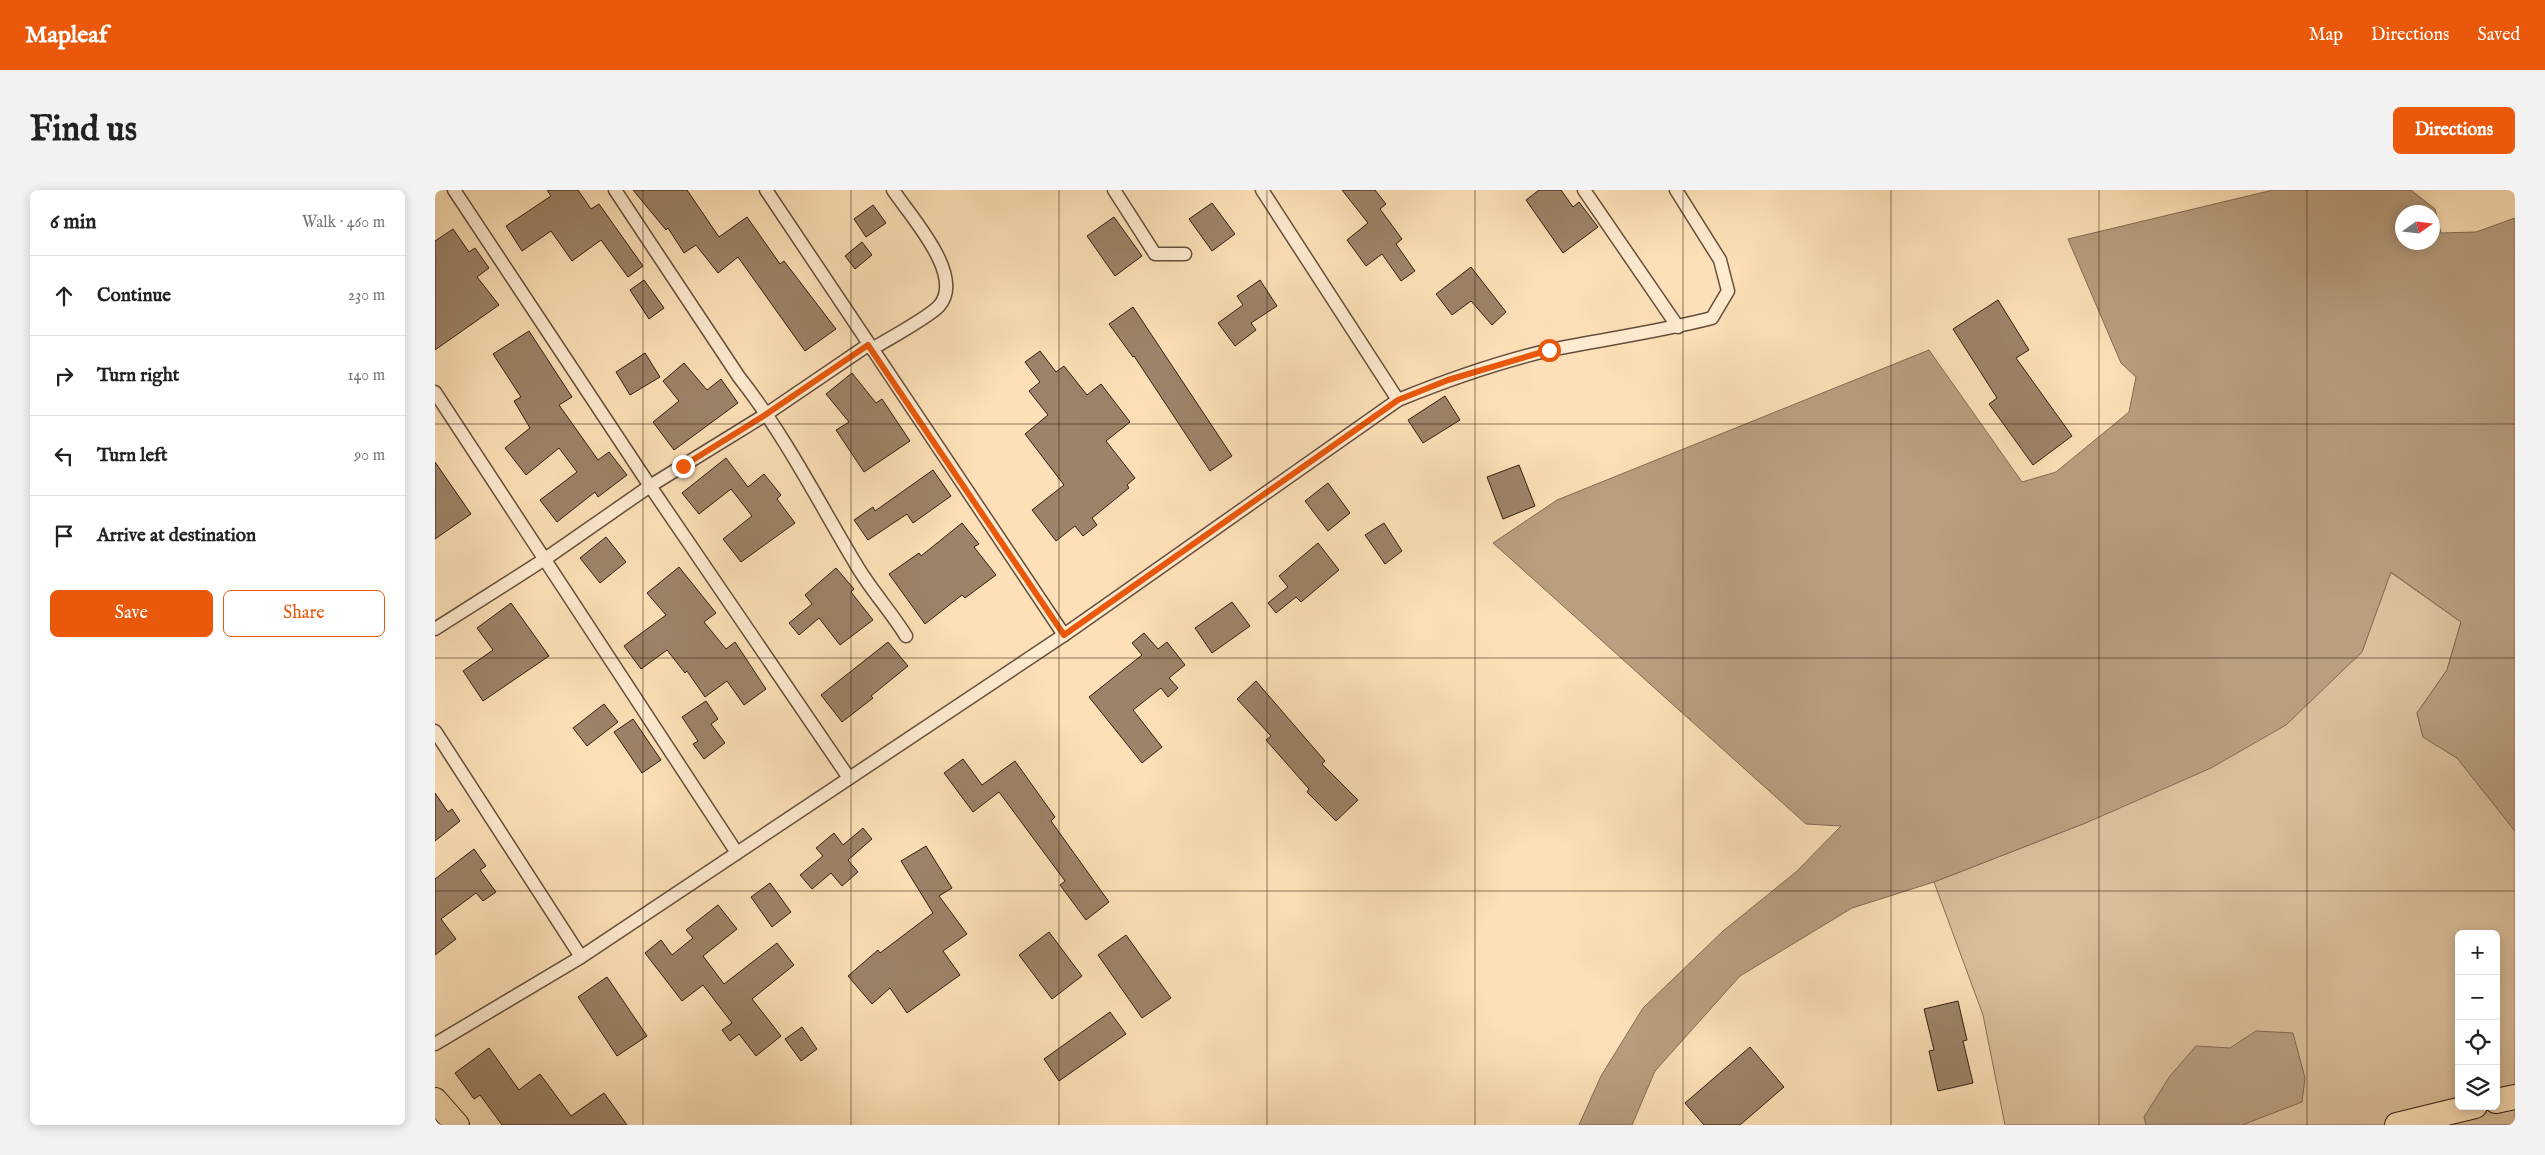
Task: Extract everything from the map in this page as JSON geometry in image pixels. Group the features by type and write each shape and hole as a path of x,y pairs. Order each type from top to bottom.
{"highway":[{"path":"2500,1100 2515,1097"},
{"path":"435,1100 457,1125"},
{"path":"2397,1125 2459,1110"}],"street":[{"path":"455,190 650,486 849,778"},
{"path":"615,190 806,477 855,564 905,636"},
{"path":"766,190 1064,635"},
{"path":"435,629 545,559 650,486 870,347 939,306 947,294 947,279 942,262 893,190"},
{"path":"1114,190 1155,254 1185,254"},
{"path":"1262,190 1398,400"},
{"path":"1584,190 1679,327"},
{"path":"435,1044 581,957 1064,635 1398,400 1448,380 1549,350 1679,327 1711,318 1728,291 1720,260 1675,190"},
{"path":"435,392 737,853"},
{"path":"435,731 581,957"}],"shaded area":[{"path":"2273,190 2411,190 2430,205 2395,205 2395,250 2440,250 2440,229 2441,233 2476,232 2515,218 2515,831 2457,758 2423,737 2417,713 2447,670 2461,622 2391,572 2362,652 2286,725 2211,768 2088,822 1934,882 1852,908 1740,976 1655,1071 1632,1125 1579,1125 1601,1076 1643,1008 1723,931 1796,872 1841,826 1806,824 1493,543 1557,500 1929,350 2022,482 2056,472 2129,412 2136,377 2121,363 2068,239"},
{"path":"2390,572 2461,622 2447,670 2417,713 2423,737 2457,758 2515,831 2515,1125 2005,1125 1983,1015 1934,882 2088,822 2362,652"},
{"path":"2256,1031 2293,1033 2305,1078 2302,1102 2242,1125 2146,1125 2144,1117 2170,1076 2196,1046 2230,1048"}],"building":[{"path":"547,190 578,190 591,209 599,204 643,266 628,277 601,240 572,261 551,231 522,251 506,226 551,196"},
{"path":"633,190 687,190 719,237 747,217 780,264 784,261 836,329 805,351 738,257 718,273 696,245 684,253 668,228 666,230"},
{"path":"1342,190 1375,190 1386,204 1380,209 1402,239 1396,244 1415,271 1401,281 1382,254 1366,266 1347,240 1368,223"},
{"path":"1539,190 1561,190 1573,207 1579,202 1598,227 1563,253 1526,200"},
{"path":"1212,203 1235,234 1212,251 1189,219"},
{"path":"873,205 886,223 866,237 854,219"},
{"path":"1114,217 1142,256 1115,276 1087,236"},
{"path":"453,229 469,252 475,248 489,268 477,277 499,305 435,350 435,241"},
{"path":"862,242 872,255 855,269 845,256"},
{"path":"1471,267 1506,312 1492,325 1471,301 1452,315 1436,294"},
{"path":"644,280 664,308 649,319 630,290"},
{"path":"1260,280 1277,306 1251,323 1256,330 1235,346 1218,323 1243,305 1237,296"},
{"path":"1998,300 2029,350 2016,358 2072,436 2033,465 1989,404 1997,398 1953,329"},
{"path":"1133,307 1232,456 1210,471 1134,356 1109,324"},
{"path":"529,331 572,397 559,405 598,460 609,452 627,475 598,497 595,492 557,522 540,500 577,472 559,448 526,475 505,448 530,428 514,401 521,397 493,354"},
{"path":"1040,351 1056,372 1064,366 1087,395 1101,384 1130,422 1106,441 1135,478 1127,485 1129,488 1092,518 1097,525 1083,536 1075,526 1056,541 1032,510 1064,485 1025,434 1048,415 1029,391 1040,382 1025,362"},
{"path":"645,353 660,377 630,395 616,372"},
{"path":"684,363 707,390 721,379 738,403 674,450 653,422 679,401 663,381"},
{"path":"852,373 876,403 882,399 910,441 864,472 836,430 849,422 826,394"},
{"path":"1445,396 1460,420 1423,443 1408,420"},
{"path":"726,458 748,487 764,474 781,495 777,499 795,523 741,562 723,539 752,516 731,489 699,514 682,493"},
{"path":"435,462 471,514 435,539"},
{"path":"1519,465 1535,506 1503,519 1487,477"},
{"path":"933,470 951,496 913,523 907,514 868,540 854,520 873,507 875,511"},
{"path":"1328,483 1350,513 1328,531 1305,501"},
{"path":"962,523 979,544 974,547 996,575 965,598 962,595 925,624 889,574 919,553 921,556"},
{"path":"1384,523 1402,551 1385,564 1365,535"},
{"path":"606,537 626,562 600,583 580,558"},
{"path":"1318,543 1339,570 1301,602 1296,597 1276,613 1268,603 1288,587 1279,576"},
{"path":"679,567 716,613 704,622 726,649 735,642 766,689 744,705 727,681 705,697 687,671 685,673 667,650 641,669 624,646 666,615 647,593"},
{"path":"836,568 854,589 851,592 873,620 840,645 819,618 799,635 789,623 812,604 805,595"},
{"path":"1232,602 1250,626 1212,653 1195,628"},
{"path":"511,603 549,656 483,701 463,671 493,650 477,628"},
{"path":"1144,633 1158,649 1167,642 1185,665 1169,678 1178,688 1168,697 1161,688 1133,710 1162,747 1142,763 1089,697 1142,655 1132,643"},
{"path":"888,642 908,666 871,696 873,698 842,722 821,695"},
{"path":"1256,681 1325,761 1322,764 1358,800 1336,821 1307,792 1309,789 1266,740 1271,736 1237,699"},
{"path":"706,701 718,719 711,724 725,743 704,759 693,744 698,741 682,717"},
{"path":"604,704 618,722 587,746 573,728"},
{"path":"633,719 661,760 642,773 614,732"},
{"path":"963,759 982,785 1015,761 1055,817 1051,821 1109,902 1086,920 1060,885 1065,881 999,792 973,812 944,773"},
{"path":"435,793 448,812 452,809 460,821 435,841"},
{"path":"863,828 872,839 848,860 858,872 842,886 831,873 812,889 800,875 823,856 816,848 834,833 843,845"},
{"path":"926,846 952,888 939,896 967,934 943,951 960,975 907,1013 890,988 872,1004 848,976 878,950 880,953 933,913 901,861"},
{"path":"474,849 486,866 480,870 496,892 483,901 476,893 441,919 456,939 435,955 435,879"},
{"path":"770,883 791,912 772,927 751,897"},
{"path":"718,905 737,929 703,956 724,984 777,943 794,965 752,999 781,1036 756,1056 739,1034 730,1041 722,1030 732,1023 703,985 682,1001 645,953 661,940 672,955 693,938 686,930"},
{"path":"1049,932 1082,976 1052,999 1019,955"},
{"path":"1126,935 1171,998 1142,1018 1098,955"},
{"path":"607,977 647,1036 617,1056 578,997"},
{"path":"1958,1001 1967,1040 1963,1041 1973,1083 1938,1091 1929,1051 1934,1050 1924,1009"},
{"path":"1110,1012 1126,1034 1059,1081 1044,1059"},
{"path":"802,1027 817,1049 801,1061 785,1039"},
{"path":"1750,1047 1784,1087 1740,1125 1704,1125 1685,1103"},
{"path":"489,1048 519,1090 540,1074 571,1116 604,1093 627,1125 502,1125 480,1095 474,1099 455,1073"}],"route":[{"path":"683,466 765,415 868,345 1064,635 1398,400 1448,380 1549,350"}]}
